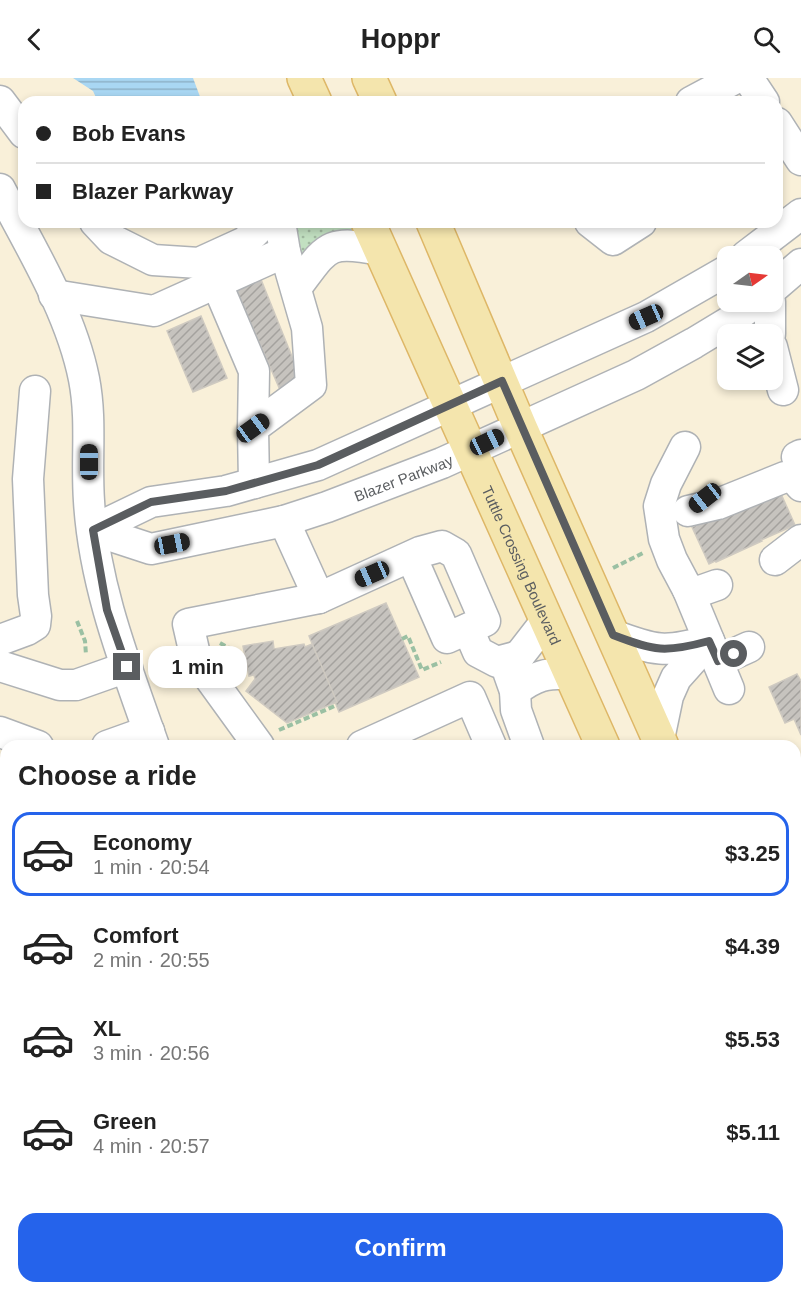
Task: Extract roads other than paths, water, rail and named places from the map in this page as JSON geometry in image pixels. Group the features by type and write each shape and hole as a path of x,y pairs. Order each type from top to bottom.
{"main road":[{"path":"302,78 312,96"},
{"path":"369,78 377,96"},
{"path":"436,228 520,427 659,740"},
{"name":"Tuttle Crossing Boulevard","path":"374,236 600,740"}],"street":[{"path":"302,78 303,96"},
{"path":"702,96 736,78"},
{"path":"748,78 760,96"},
{"path":"0,101 18,125"},
{"path":"783,132 801,160"},
{"path":"0,189 18,224"},
{"path":"783,228 801,214"},
{"path":"20,228 70,332 84,378 89,423 88,501 107,610 152,738"},
{"path":"101,228 111,239 153,260 200,263 245,242 259,228"},
{"path":"253,428 311,385 307,328 285,252 281,228"},
{"path":"598,228 613,240 631,228"},
{"path":"759,246 783,228"},
{"path":"296,288 323,253 337,245 354,245 374,236"},
{"path":"54,295 154,311 285,252"},
{"path":"783,280 801,264"},
{"path":"93,530 151,502 226,491 318,465 646,317 717,276"},
{"path":"217,284 254,370 254,483"},
{"name":"Blazer Parkway","path":"93,530 151,549 284,521 442,463 636,375 694,343 743,312"},
{"path":"694,343 717,346"},
{"path":"0,640 35,625 28,479 35,391"},
{"path":"685,447 666,484 659,506 685,510 718,504 785,477 795,479 801,486"},
{"path":"685,510 664,539 729,689"},
{"path":"284,521 319,598"},
{"path":"775,560 801,540"},
{"path":"265,740 196,659 188,624 319,598 411,556 442,546 456,554 485,621 447,638 411,556"},
{"path":"688,590 700,591 717,585"},
{"path":"527,740 516,710 515,690 509,674 519,656 547,620"},
{"path":"468,629 478,652 497,662 519,656"},
{"path":"613,635 646,648 666,650 713,651 749,647"},
{"path":"660,740 668,696 676,678 713,651"},
{"path":"0,666 60,685 76,685 127,667"},
{"path":"515,690 537,676 549,673 572,674"},
{"path":"375,740 470,697 488,740"},
{"path":"0,732 22,740"}],"water":[{"path":"73,78 193,78 200,96 95,96 93,91"}]}
